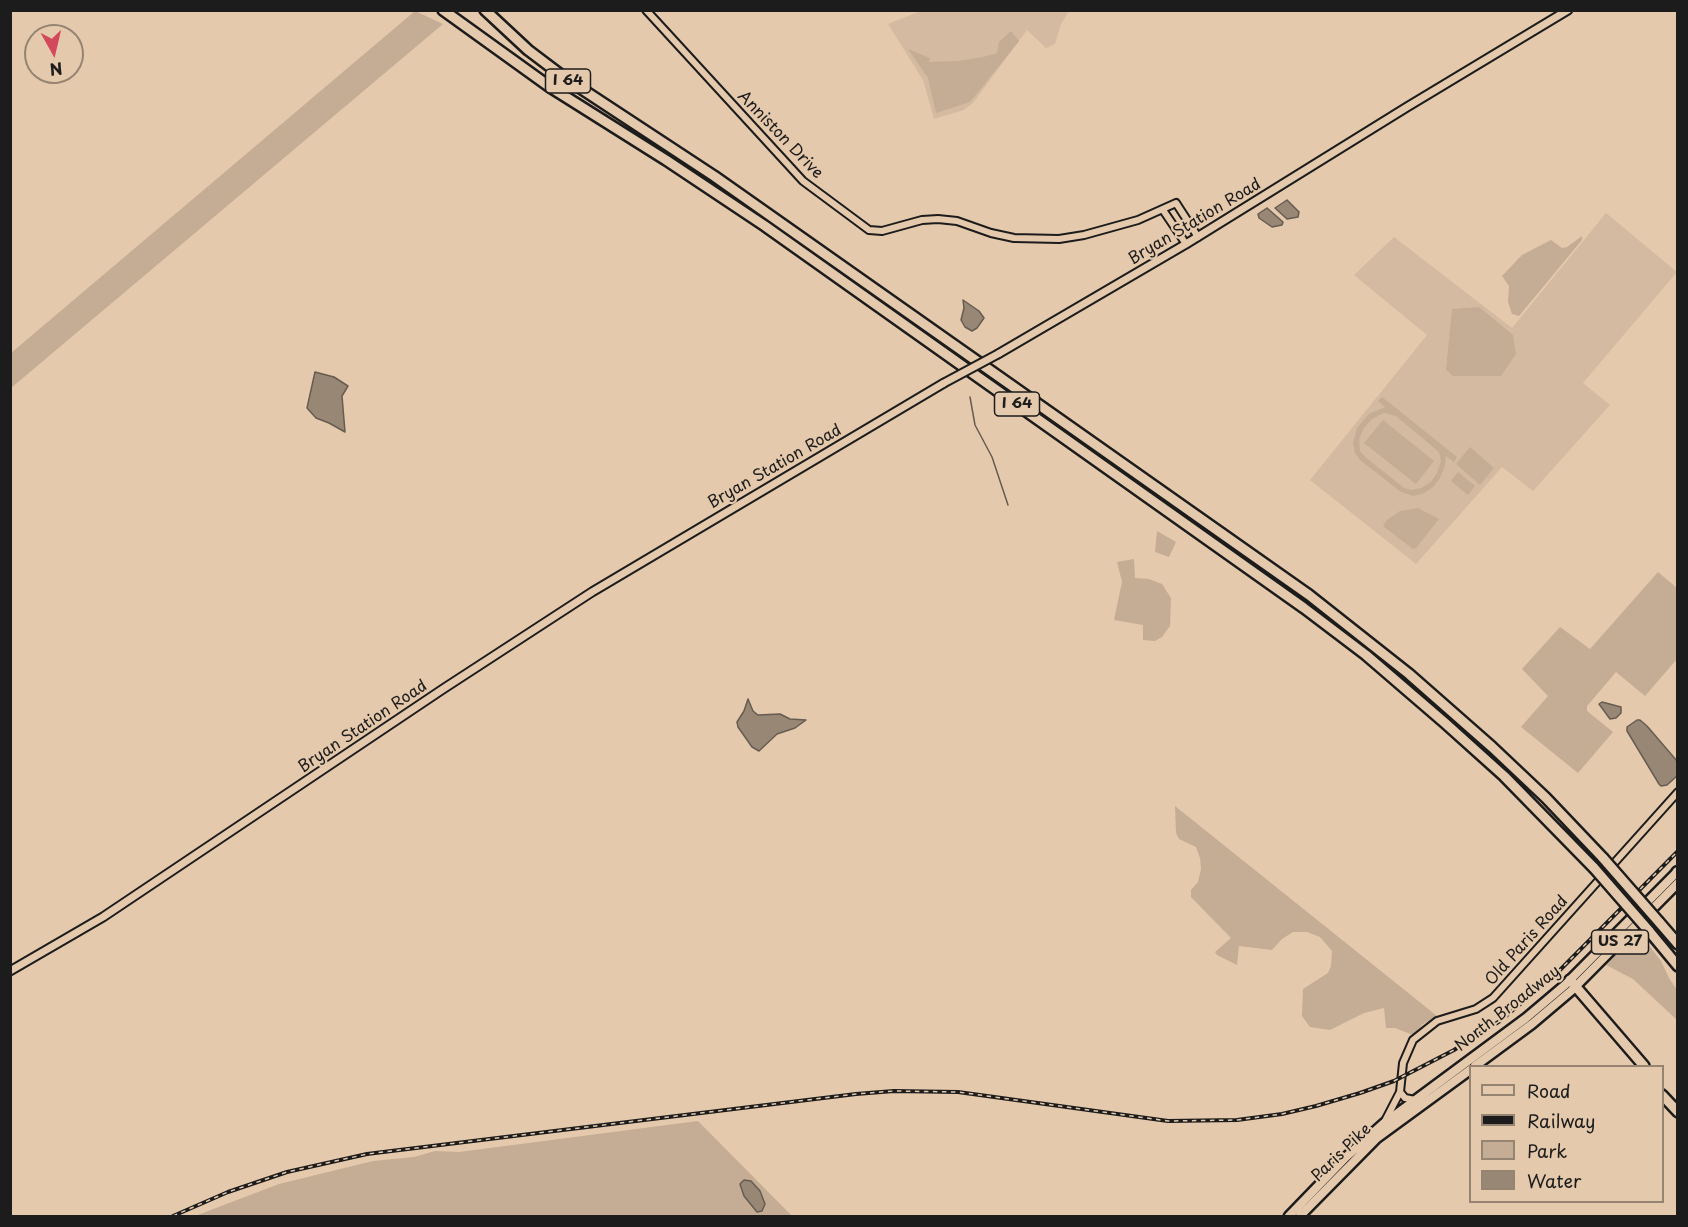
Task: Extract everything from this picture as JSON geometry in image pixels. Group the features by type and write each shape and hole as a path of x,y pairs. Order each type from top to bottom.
{"highway":[{"name":"I 64","path":"442,10 550,87 756,220 1268,581 1366,655 1503,776 1594,868 1677,966"},
{"name":"I 64","path":"485,10 565,78 714,176 1309,595 1409,674 1546,798 1603,858 1677,944"},
{"name":"North Broadway","path":"1405,1110 1415,1100 1570,986 1677,872"},
{"name":"North Broadway","path":"1476,1065 1532,1024 1677,883"},
{"path":"1659,943 1677,973"},
{"path":"1570,986 1636,1065"},
{"path":"1570,986 1643,1065"},
{"name":"North Broadway","path":"1373,1133 1383,1124 1469,1071"},
{"path":"1664,1089 1677,1104"},
{"path":"1664,1097 1677,1113"},
{"name":"Paris Pike","path":"1300,1216 1405,1110"},
{"name":"Paris Pike","path":"1289,1216 1346,1157 1373,1133"}],"main road":[{"name":"Bryan Station Road","path":"10,971 128,901 480,664 592,592 944,383 1198,237 1568,10"}],"street":[{"name":"Anniston Drive","path":"646,10 803,182 869,230 882,231 922,220 938,219 966,223 1008,237 1050,240 1084,235 1138,220 1176,203 1198,237"},
{"path":"1163,210 1186,244"},
{"name":"Old Paris Road","path":"1383,1124 1400,1092 1403,1063 1408,1049 1417,1036 1437,1021 1476,1010 1500,993 1677,792"},
{"path":"1400,1092 1405,1098 1415,1100"},
{"name":"Old Paris Road","path":"1400,1092 1405,1110"},
{"path":"1396,1100 1405,1110"}],"shaded area":[{"path":"1069,10 1061,24 1055,44 1046,48 1027,30 973,103 964,110 934,119 923,80 888,24 921,11"},
{"path":"1606,213 1677,272 1583,383 1610,405 1533,491 1502,467 1416,564 1310,480 1427,335 1354,275 1394,237 1512,328"}],"green space":[{"path":"415,11 443,24 11,388 11,353"},
{"path":"1011,31 1019,41 970,102 936,113 928,78 908,49 930,58 929,62 983,57 997,53 999,42"},
{"path":"1582,236 1582,240 1519,316 1512,314 1508,302 1509,286 1502,276 1522,255 1551,240 1562,248"},
{"path":"1479,307 1513,335 1516,354 1501,376 1453,376 1446,370 1452,309"},
{"path":"1382,397 1457,457 1454,462 1446,456 1440,478 1424,493 1413,496 1401,492 1360,460 1355,453 1353,443 1357,428 1369,414 1385,407 1378,401","holes":["1384,413 1396,416 1439,452 1441,461 1437,473 1431,482 1421,488 1411,490 1404,488 1360,451 1359,439 1364,428 1372,419"]},
{"path":"1383,420 1434,461 1416,484 1364,443"},
{"path":"1470,447 1494,468 1480,485 1456,464"},
{"path":"1458,472 1475,486 1468,495 1451,481"},
{"path":"1418,508 1439,519 1413,549 1383,526 1387,520 1400,511"},
{"path":"1157,531 1176,542 1169,557 1155,552"},
{"path":"1134,559 1135,578 1149,579 1162,584 1171,598 1170,626 1162,637 1155,641 1143,640 1143,625 1114,620 1122,582 1117,562"},
{"path":"1658,572 1677,588 1677,659 1645,696 1616,672 1587,706 1587,711 1613,732 1578,773 1521,727 1548,696 1522,669 1560,627 1590,649"},
{"path":"1175,806 1437,1016 1423,1024 1413,1035 1395,1028 1386,1028 1384,1008 1364,1013 1330,1030 1310,1027 1302,1016 1303,989 1328,973 1332,951 1320,937 1307,932 1293,932 1282,939 1272,950 1239,946 1237,965 1217,955 1215,952 1231,938 1191,897 1191,890 1198,882 1201,869 1200,858 1196,847 1179,839 1176,833"},
{"path":"1637,935 1644,939 1661,961 1677,990 1677,1020 1633,979 1606,965 1629,938"},
{"path":"698,1121 792,1216 195,1216 279,1184 373,1161 414,1157 435,1151 459,1152"}],"water":[{"path":"1287,200 1299,212 1298,217 1287,219 1275,208"},
{"path":"1267,208 1283,222 1282,225 1272,227 1259,218 1258,214"},
{"path":"963,300 979,311 984,318 972,331 965,327 961,320"},
{"path":"315,372 334,377 348,386 342,396 345,432 316,418 307,408"},
{"path":"748,699 753,711 758,715 780,714 790,719 806,720 795,728 777,734 759,751 752,747 738,727 737,722"},
{"path":"1602,702 1621,707 1621,713 1616,718 1610,719 1599,704"},
{"path":"1637,720 1647,726 1677,761 1677,776 1667,785 1659,784 1627,731 1627,727"},
{"path":"744,1180 751,1181 760,1191 765,1204 762,1211 757,1212 744,1196 740,1184"}],"waterway":[{"path":"970,397 975,425 992,457 1008,505"}],"railway":[{"path":"173,1216 228,1192 287,1172 367,1154 856,1094 894,1091 958,1092 1168,1121 1237,1120 1282,1114 1316,1106 1394,1081 1454,1050 1500,1021 1557,973 1678,851"}]}
